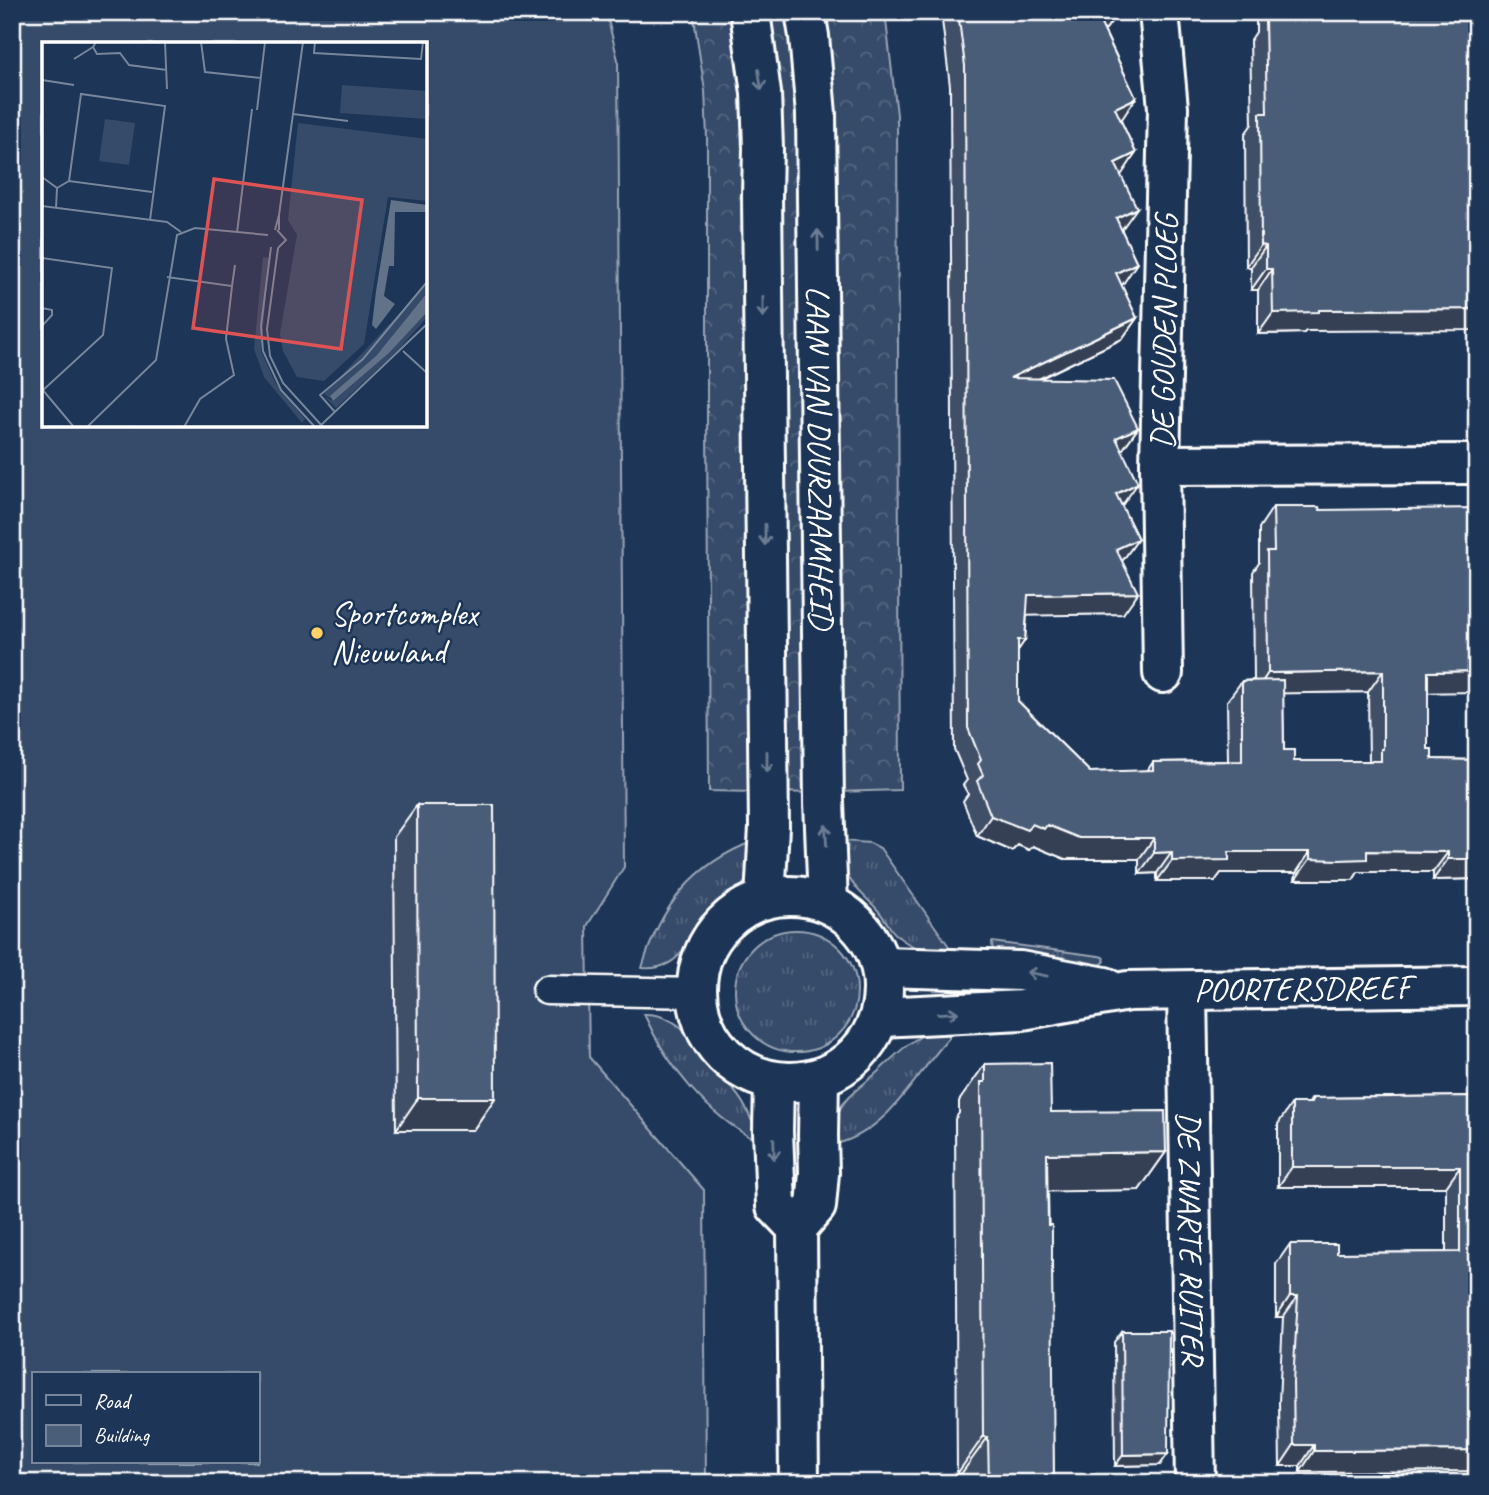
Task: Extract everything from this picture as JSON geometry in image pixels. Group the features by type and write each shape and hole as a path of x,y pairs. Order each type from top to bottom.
{"street":[{"name":"LAAN VAN DUURZAAMHEID","path":"750,12 761,93 764,148 762,197 769,827 765,899"},
{"name":"LAAN VAN DUURZAAMHEID","path":"805,12 816,114 824,802 828,903"},
{"name":"DE GOUDEN PLOEG","path":"1158,12 1168,108 1160,465 1477,464"},
{"path":"1160,465 1163,673"},
{"path":"797,895 828,903 847,914 863,929 875,947 882,967 880,1017 871,1037 857,1055 839,1069 819,1078 774,1081 750,1073 729,1060 712,1041 701,1018 696,993 700,962 714,933 737,912 765,899 797,895"},
{"name":"POORTERSDREEF","path":"882,967 1020,971 1128,991"},
{"name":"POORTERSDREEF","path":"880,1017 1022,1010 1128,991 1477,986"},
{"name":"DE ZWARTE RUITER","path":"1186,991 1195,1483"},
{"path":"799,1483 797,1228 816,1206 819,1174 819,1078"},
{"path":"774,1081 776,1206 797,1228"}],"lane":[{"path":"547,990 696,993"}],"green space":[{"name":"Sportcomplex Nieuwland","path":"12,12 606,12 618,60 624,867 587,926 589,1057 704,1190 706,1483 12,1483"},
{"path":"693,12 737,12 744,76 754,792 709,791 707,138 705,91"},
{"path":"765,12 791,12 799,70 808,793 782,792"},
{"path":"820,12 885,12 897,115 900,790 837,792"},
{"path":"754,841 751,870 742,885 703,920 674,959 659,967 642,968 659,926 682,890 713,862"},
{"path":"842,841 870,843 880,848 948,945 949,955 917,948 891,929 848,876 843,863"},
{"path":"796,930 819,935 839,948 852,968 857,991 852,1014 839,1034 819,1047 796,1052 773,1047 753,1034 740,1014 735,991 740,968 753,948 773,935"},
{"path":"992,942 1099,956 1105,961 1099,965 993,958"},
{"path":"644,1014 666,1018 690,1036 702,1059 743,1103 757,1141 721,1117 690,1087 664,1052"},
{"path":"949,1028 949,1038 886,1115 855,1137 836,1144 837,1116 852,1094 915,1040"}],"building":[{"path":"958,12 1113,12 1099,20 1136,98 1115,108 1136,153 1115,163 1137,208 1116,218 1137,263 1116,273 1137,318 1010,378 1114,380 1138,428 1116,438 1138,483 1116,494 1138,539 1116,549 1138,593 1028,595 1025,640 1018,640 1018,701 1090,772 1153,770 1153,762 1242,761 1242,681 1283,680 1284,750 1294,750 1294,761 1381,761 1383,671 1268,673 1267,551 1274,551 1273,507 1319,507 1320,510 1477,508 1477,671 1428,672 1428,749 1432,749 1432,759 1477,760 1477,859 1448,859 1448,852 1367,851 1367,859 1310,859 1310,852 1229,852 1229,860 1172,861 1172,852 1154,853 1154,838 1079,838 1047,825 1044,829 1032,824 1027,830 991,816 977,781 983,775 978,764 981,760 968,728 965,66"},
{"path":"1271,12 1477,12 1477,309 1273,313 1272,269 1266,269 1266,246 1261,245 1260,113 1267,113 1265,20 1271,19"},
{"path":"417,805 494,805 495,1098 418,1098"},
{"path":"1050,1063 1051,1112 1165,1111 1166,1152 1047,1154 1048,1225 1052,1225 1054,1483 989,1483 988,1437 983,1437 981,1082 985,1082 985,1064"},
{"path":"1477,1096 1477,1450 1314,1451 1314,1445 1294,1445 1293,1382 1298,1296 1290,1296 1290,1244 1337,1244 1337,1253 1460,1252 1460,1167 1292,1167 1292,1103 1312,1103 1312,1098"},
{"path":"1122,1331 1169,1331 1168,1454 1123,1455"}],"place":[{"name":"Sportcomplex Nieuwland","path":"317,633"}]}
